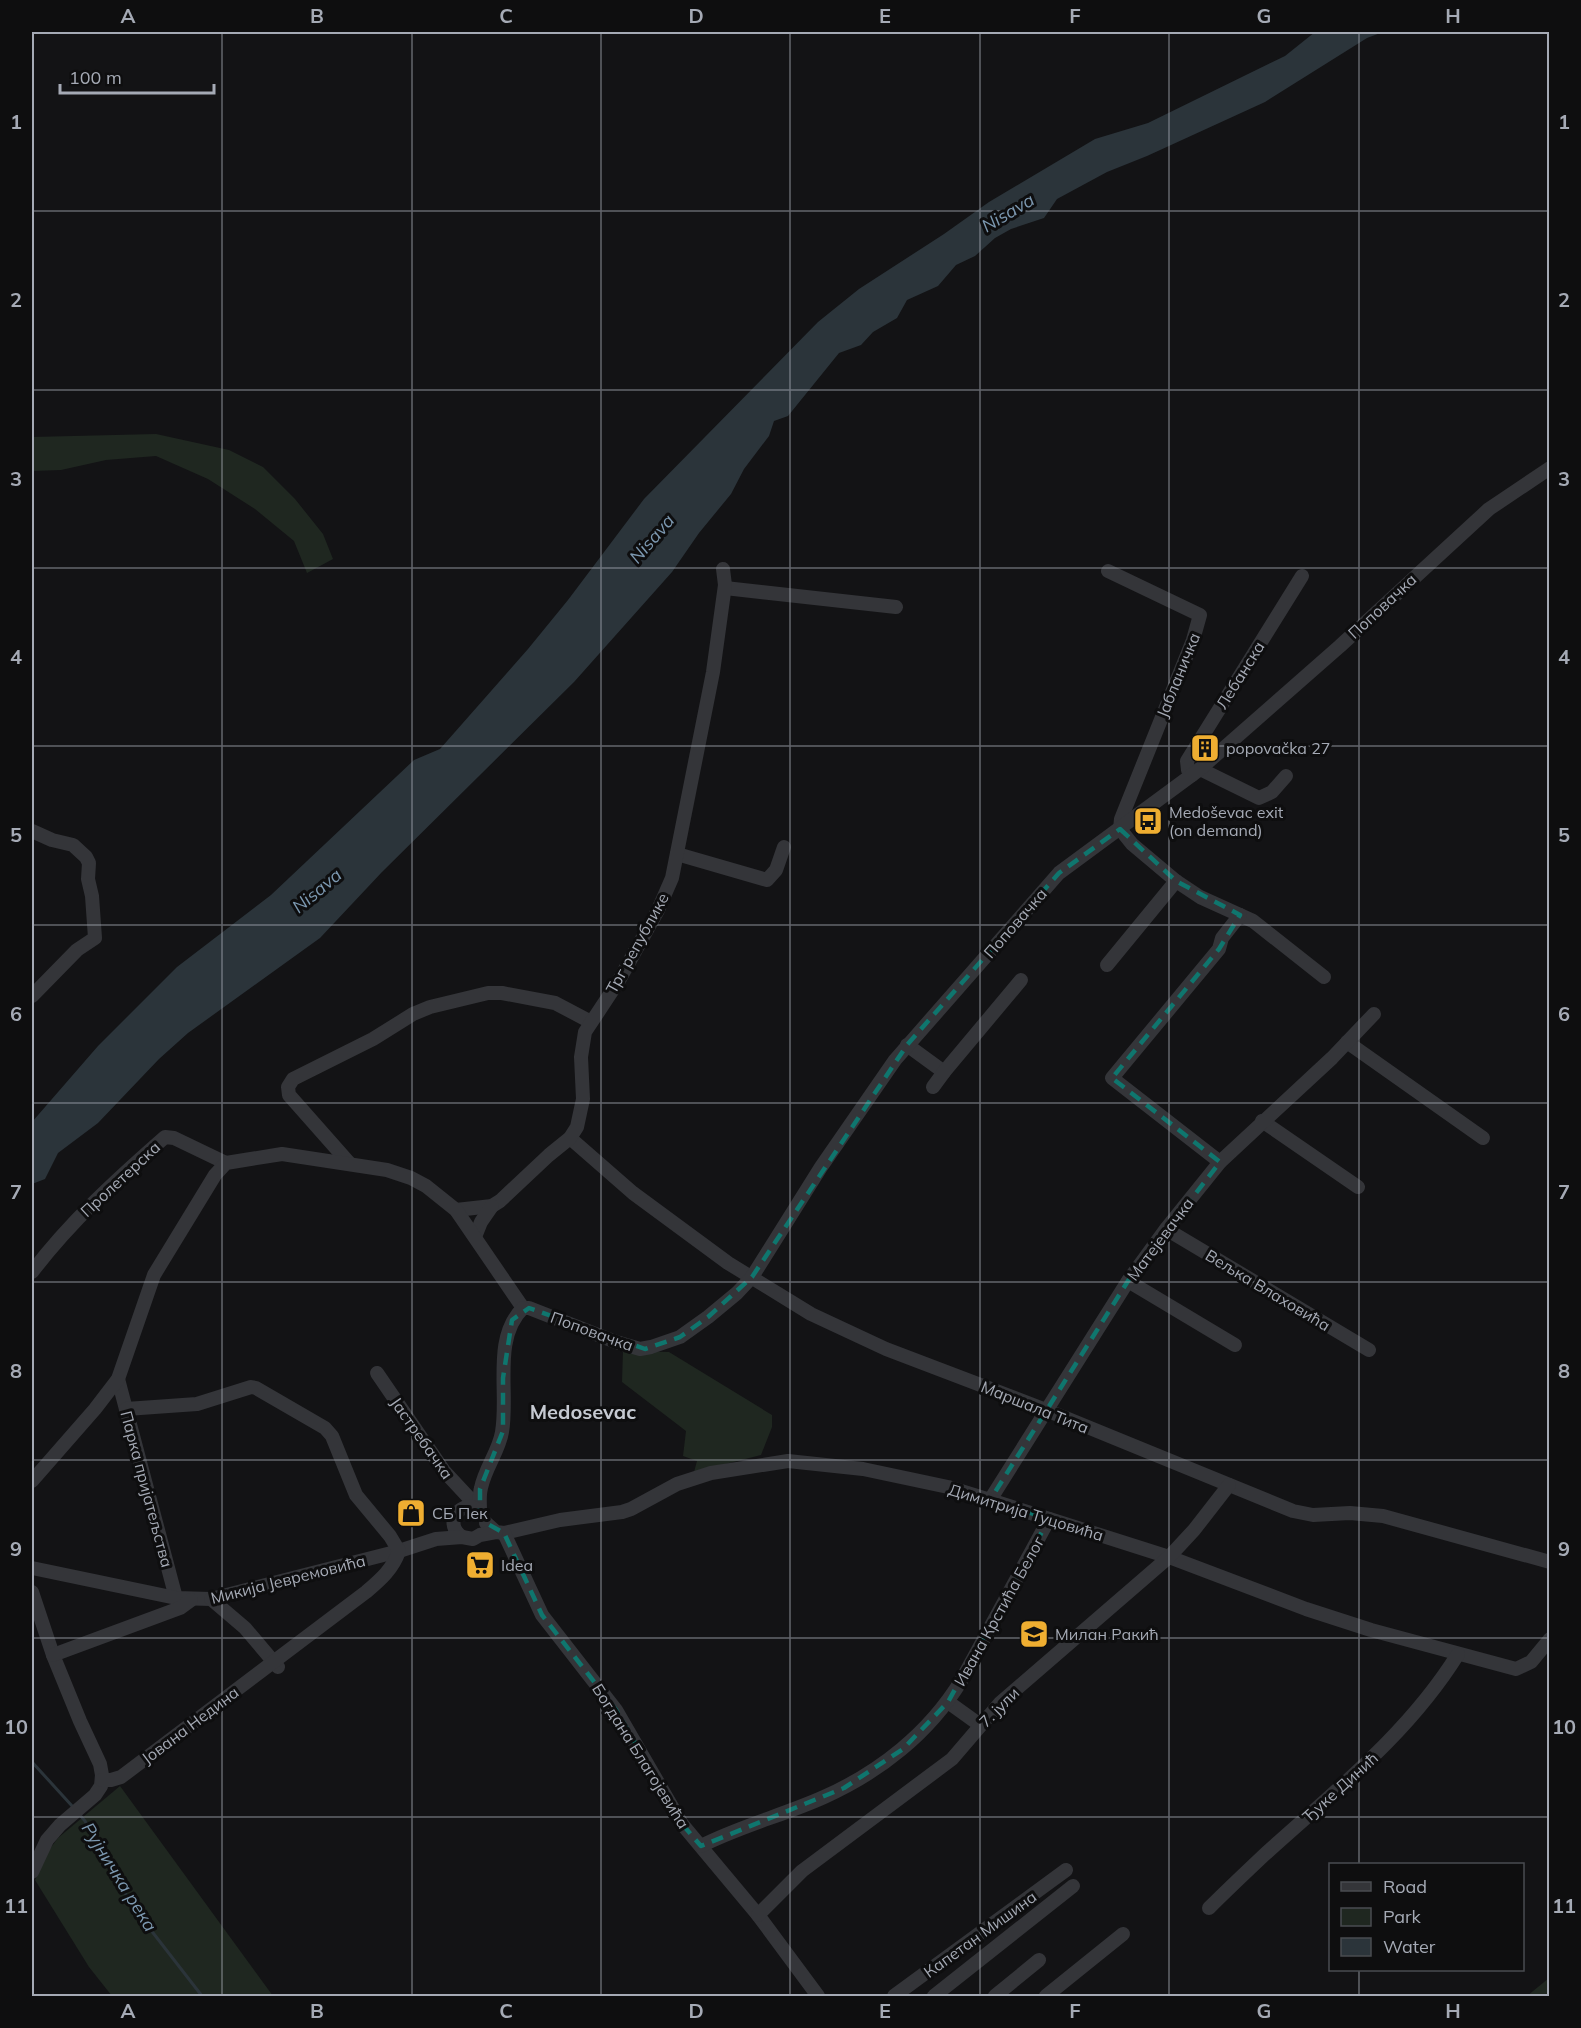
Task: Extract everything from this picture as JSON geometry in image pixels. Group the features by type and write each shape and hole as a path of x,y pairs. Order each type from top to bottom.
{"street":[{"name":"Поповачка","path":"523,1308 529,1308 635,1348 645,1349 674,1340 695,1328 737,1293 752,1277 821,1167 895,1060 1059,873 1196,772 1489,509 1550,468"},
{"name":"Трг републике","path":"492,1206 508,1195 570,1138 577,1127 581,1112 582,1044 591,1022 618,982 658,910 672,878 711,682 725,588 723,569"},
{"name":"Јабланичка","path":"1108,571 1200,615 1193,640 1121,819 1120,829"},
{"name":"Лебанска","path":"1196,772 1188,770 1187,761 1302,576"},
{"path":"725,588 896,607"},
{"path":"1196,772 1259,798 1272,792 1286,776"},
{"path":"1120,829 1132,844 1176,881 1200,897 1252,921 1323,977"},
{"path":"32,831 73,846 86,857 95,938 77,950 32,996"},
{"path":"677,854 767,880 776,870 784,847"},
{"path":"1107,965 1176,881"},
{"path":"1220,1161 1112,1078 1220,949 1222,938 1240,915"},
{"path":"933,1088 1021,980"},
{"path":"350,1164 289,1095 288,1088 293,1079 373,1039 413,1014 430,1007 488,993 502,993 555,1003 591,1022"},
{"name":"Матејевачка","path":"990,1500 1128,1281 1166,1229 1220,1161 1374,1014"},
{"path":"1347,1042 1483,1138"},
{"path":"907,1045 944,1072"},
{"path":"1262,1121 1358,1187"},
{"name":"Пролетерска","path":"32,1272 88,1207 165,1137 174,1138 226,1163"},
{"name":"Маршала Тита","path":"570,1138 633,1193 728,1263 811,1314 855,1336 1046,1410 1293,1511 1313,1515 1350,1513 1383,1516 1550,1562"},
{"path":"32,1481 118,1379 154,1275 215,1175 226,1163 282,1154 387,1170 411,1178 456,1210 523,1308 512,1320 508,1331 503,1378 503,1431 483,1516 459,1510 436,1539"},
{"path":"456,1210 492,1206"},
{"path":"475,1237 481,1221 492,1206"},
{"name":"Вељка Влаховића","path":"1166,1229 1369,1350"},
{"path":"1128,1281 1235,1345"},
{"name":"Јастребачка","path":"377,1373 444,1471 483,1516"},
{"name":"Парка пријатељства","path":"118,1379 176,1598"},
{"path":"126,1409 197,1404 251,1387 266,1393 325,1428 332,1436 356,1495 390,1536 399,1551"},
{"name":"Димитрија Туцовића","path":"462,1537 473,1539 483,1516 560,1520 622,1512 670,1488 702,1476 788,1461 863,1469 948,1487 1169,1557 1306,1609 1516,1669 1531,1662 1550,1639"},
{"name":"7. јули","path":"758,1915 802,1871 952,1759 1000,1703 1169,1557 1194,1530 1229,1485"},
{"name":"Богдана Благојевића","path":"483,1516 542,1616 616,1710 682,1824 758,1915 818,1996"},
{"path":"454,1519 455,1530 462,1537"},
{"name":"Ивана Крстића Белог","path":"701,1845 844,1788 903,1749 924,1731 948,1702 1049,1519"},
{"name":"Микија Јевремовића","path":"32,1568 176,1598 211,1599 399,1551 436,1539 462,1537"},
{"name":"Јована Недина","path":"102,1780 111,1780 121,1776 276,1664 381,1579 394,1564 399,1551"},
{"path":"32,1592 53,1655 100,1764 102,1780 95,1795 60,1825 47,1840 32,1872"},
{"path":"211,1599 245,1628 276,1664"},
{"path":"53,1655 180,1608 191,1600"},
{"name":"Ђуке Динић","path":"1209,1908 1388,1744 1427,1698 1458,1654"},
{"name":"Ивана Крстића Белог","path":"948,1702 980,1725"},
{"name":"Капетан Мишина","path":"894,1996 1065,1870"},
{"path":"934,1996 1073,1886"},
{"path":"1046,1996 1123,1934"},
{"path":"995,1996 1039,1960"}],"highlighted area":[{"path":"1120,829 1176,881 1240,915 1219,949 1112,1078 1220,1162 1128,1281 990,1500 1049,1519 948,1702 903,1749 844,1788 701,1846 682,1824 616,1710 542,1615 504,1533 486,1523 480,1511 480,1489 503,1431 503,1378 512,1320 529,1308 645,1349 680,1337 708,1317 752,1277 907,1045 1059,873"}],"green space":[{"path":"156,434 229,450 263,467 295,499 323,534 333,559 307,573 294,541 255,509 208,479 156,456 106,460 61,470 32,471 32,437"},
{"path":"623,1351 669,1352 772,1415 772,1427 761,1455 694,1472 697,1461 683,1456 686,1431 622,1382"},
{"path":"120,1786 273,1996 112,1996 89,1967 35,1880 49,1850 58,1838"},
{"path":"1549,1978 1549,1996 1527,1996"}],"water":[{"name":"Nisava","path":"1315,32 1383,32 1367,38 1265,102 1107,172 1057,199 1044,218 1011,229 995,238 975,256 956,265 938,286 907,300 897,318 873,332 861,345 839,353 788,416 774,421 769,436 744,469 731,494 699,533 672,572 574,682 382,872 320,938 188,1033 159,1059 98,1123 58,1153 45,1179 32,1184 32,1122 98,1046 177,967 271,895 414,760 440,749 568,600 644,499 818,322 859,289 989,202 1095,139 1148,123 1285,56"}],"waterway":[{"name":"Рујничка река","path":"32,1762 73,1807"},
{"name":"Рујничка река","path":"79,1814 133,1907 202,1996"}],"place":[{"name":"popovačka 27","path":"1205,748"},
{"name":"Medoševac exit (on demand)","path":"1148,821"},
{"name":"СБ Пек","path":"411,1513"},
{"name":"Idea","path":"480,1565"},
{"name":"Милан Ракић","path":"1034,1634"}],"district":[{"name":"Medosevac","path":"583,1412"}]}
